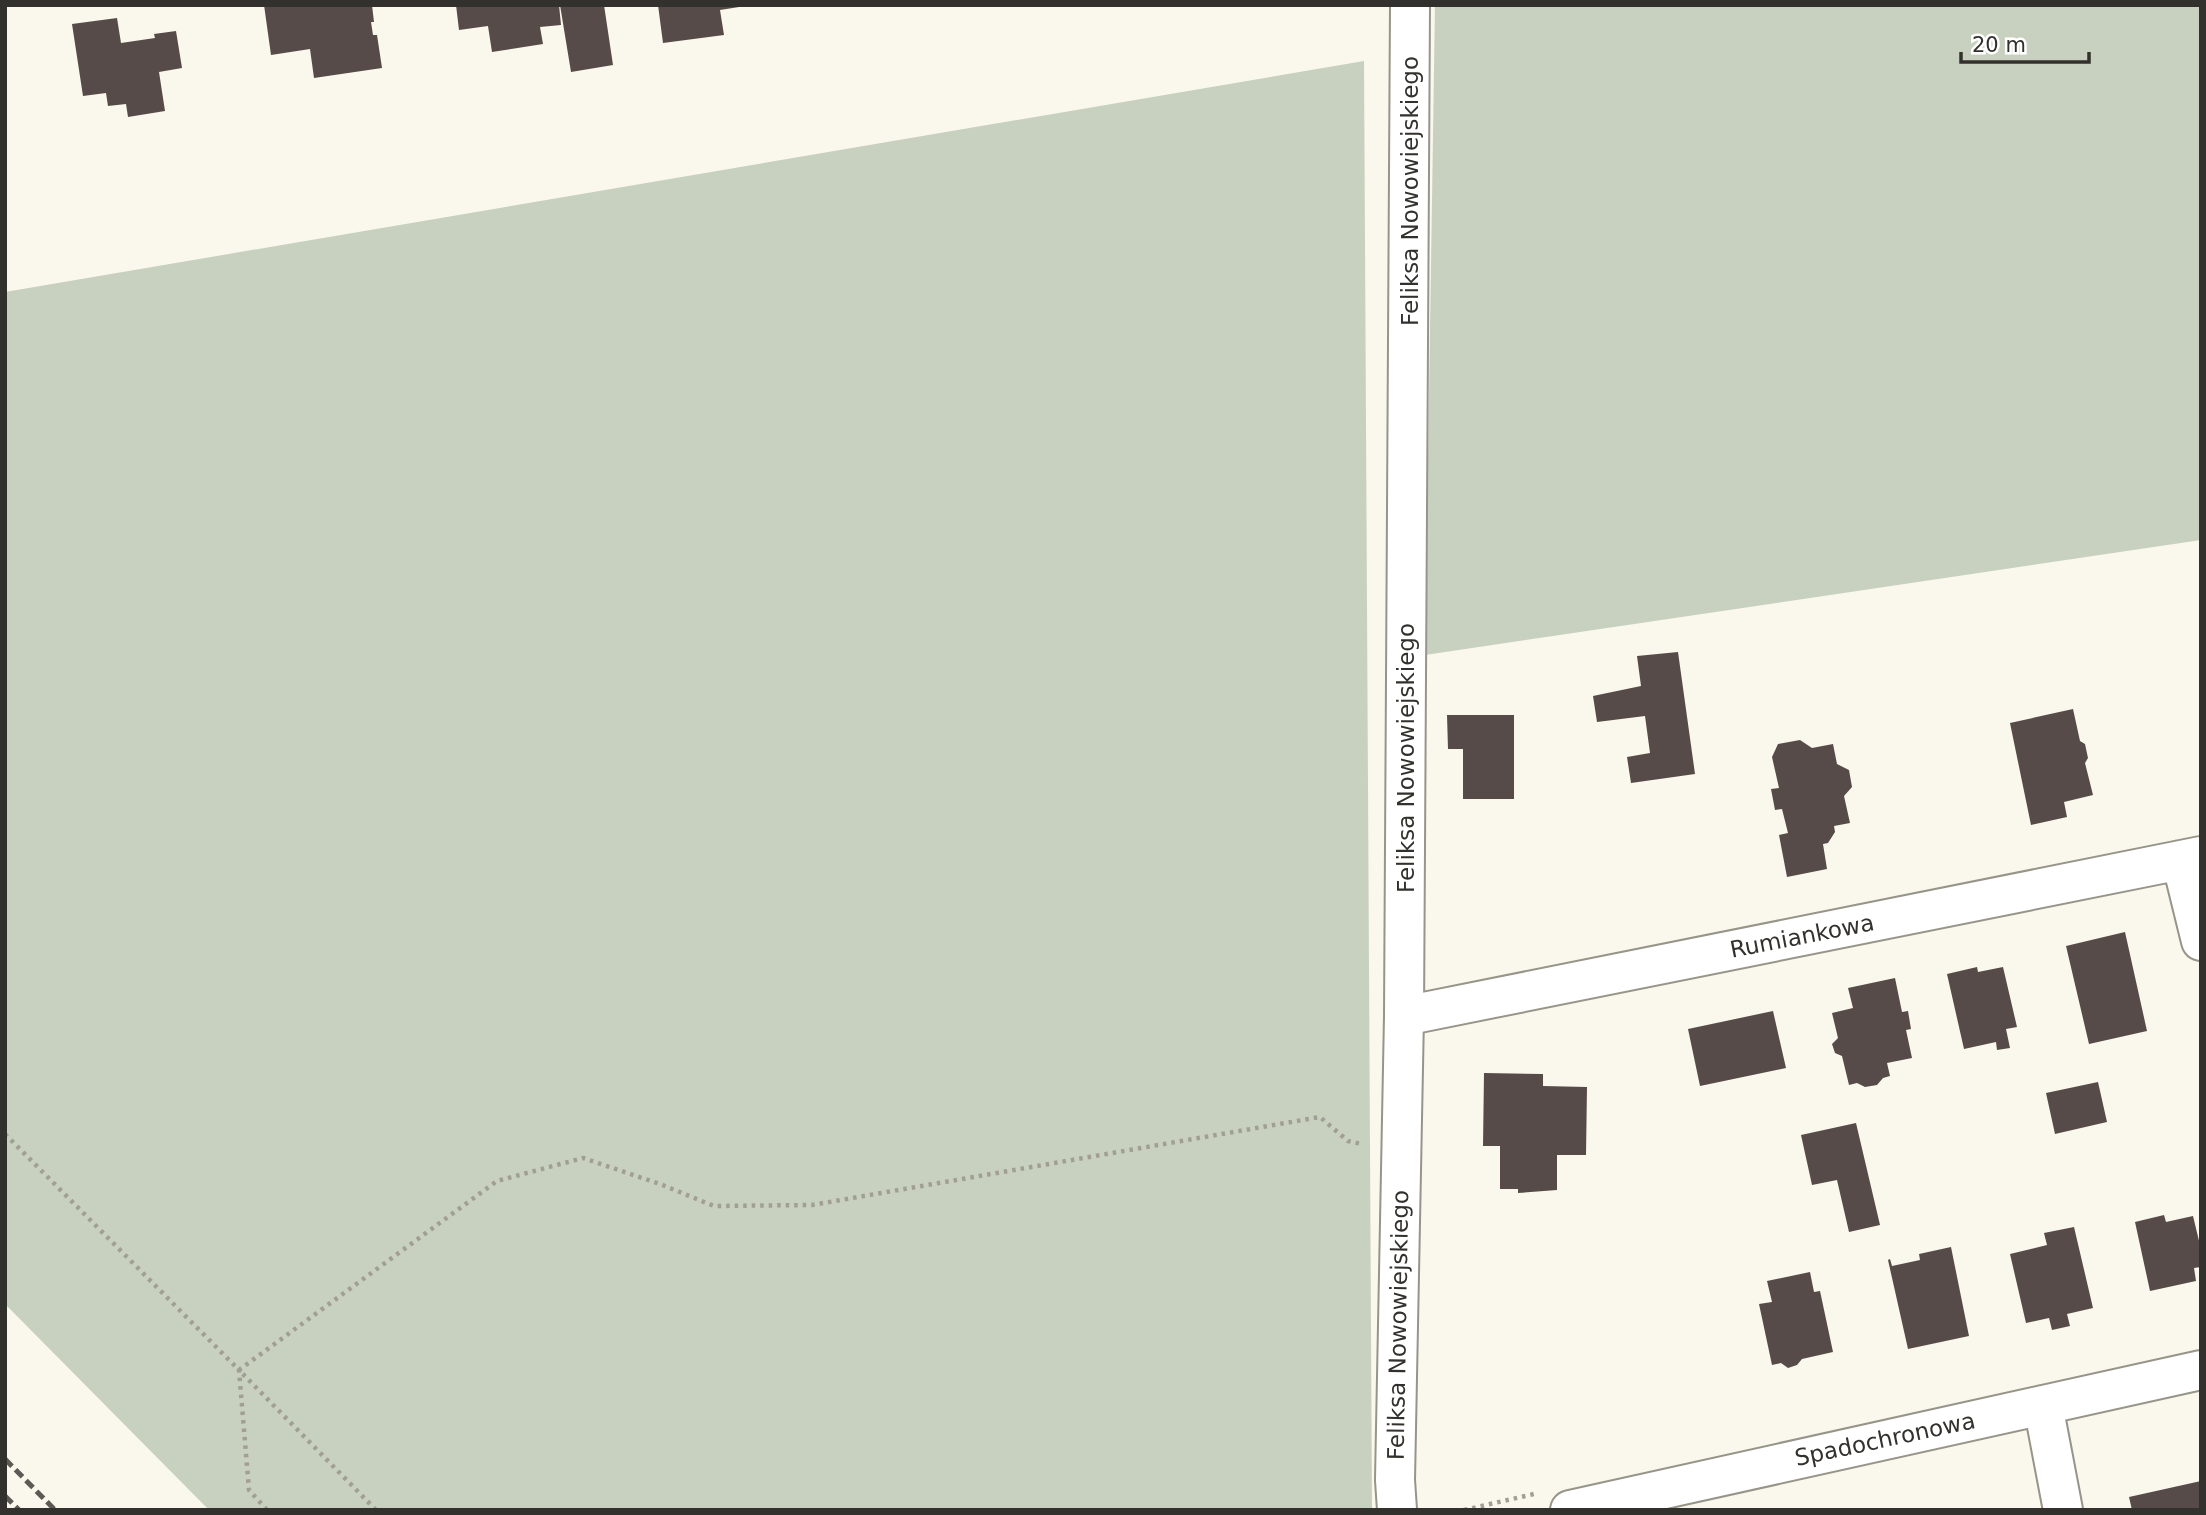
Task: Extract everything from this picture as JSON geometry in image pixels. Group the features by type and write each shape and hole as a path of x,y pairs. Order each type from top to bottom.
{"street":[{"name":"Feliksa Nowowiejskiego","path":"1397,1510 1395,1480 1404,1016 1410,5"},
{"name":"Rumiankowa","path":"1404,1016 2191,858"},
{"path":"2191,858 2201,941"},
{"name":"Spadochronowa","path":"1570,1510 2201,1370"},
{"path":"2043,1405 2063,1510"}],"path":[{"path":"239,1370 497,1181 583,1158 714,1206 726,1206 812,1205 1320,1117 1348,1141 1402,1151"},
{"path":"5,1134 376,1510"},
{"path":"239,1370 249,1490 267,1510"}],"green space":[{"path":"1435,5 2201,5 2201,540 1425,655"},
{"path":"1364,61 1372,1510 209,1510 5,1304 5,292"}],"building":[{"path":"264,5 372,5 373,35 377,35 382,68 314,78 310,49 271,55"},
{"path":"456,5 559,5 561,25 540,27 543,44 492,52 488,26 459,30"},
{"path":"560,5 604,5 613,65 571,72"},
{"path":"658,5 739,7 720,10 724,35 663,43"},
{"path":"117,18 121,43 155,38 154,34 176,31 182,68 159,72 165,111 128,117 126,104 108,106 106,93 83,96 72,24"},
{"path":"1678,652 1695,774 1631,783 1627,757 1650,753 1645,716 1597,722 1593,696 1641,686 1637,656"},
{"path":"2073,709 2080,741 2085,744 2088,758 2085,763 2093,795 2064,802 2067,817 2031,825 2010,723"},
{"path":"1447,715 1514,715 1514,799 1463,799 1463,749 1448,749"},
{"path":"1800,740 1812,748 1833,744 1837,764 1849,770 1852,787 1844,796 1850,823 1834,826 1835,832 1828,843 1823,844 1827,869 1787,877 1779,835 1788,833 1782,809 1775,810 1771,789 1779,788 1772,757 1778,744"},
{"path":"2125,932 2147,1031 2089,1044 2066,946"},
{"path":"1977,967 1978,972 2003,967 2017,1027 2006,1029 2010,1048 1997,1050 1996,1042 1964,1049 1947,974"},
{"path":"1895,978 1902,1012 1908,1011 1911,1029 1906,1030 1912,1058 1887,1063 1890,1076 1883,1078 1877,1085 1849,1085 1842,1056 1835,1053 1832,1044 1838,1038 1832,1013 1853,1008 1848,988"},
{"path":"1773,1011 1786,1068 1700,1086 1688,1029"},
{"path":"1484,1073 1543,1074 1543,1086 1587,1087 1586,1155 1557,1155 1557,1190 1518,1193 1518,1189 1500,1189 1500,1146 1483,1146"},
{"path":"2098,1082 2107,1122 2055,1134 2046,1093"},
{"path":"1856,1123 1880,1225 1849,1232 1837,1180 1812,1185 1801,1135"},
{"path":"2164,1215 2166,1222 2193,1216 2201,1249 2201,1267 2194,1268 2196,1281 2150,1291 2135,1222"},
{"path":"2074,1227 2093,1308 2067,1314 2070,1326 2052,1330 2049,1318 2026,1323 2010,1254 2047,1245 2044,1233"},
{"path":"1951,1247 1969,1336 1908,1349 1888,1260 1890,1259 1892,1266 1920,1260 1919,1254"},
{"path":"1810,1272 1814,1292 1820,1291 1833,1352 1802,1359 1797,1365 1788,1368 1781,1363 1772,1365 1759,1304 1772,1302 1767,1281"},
{"path":"2201,1481 2201,1510 2132,1510 2129,1497"}],"railway":[{"path":"5,1459 55,1510"},
{"path":"5,1496 19,1510"}]}
